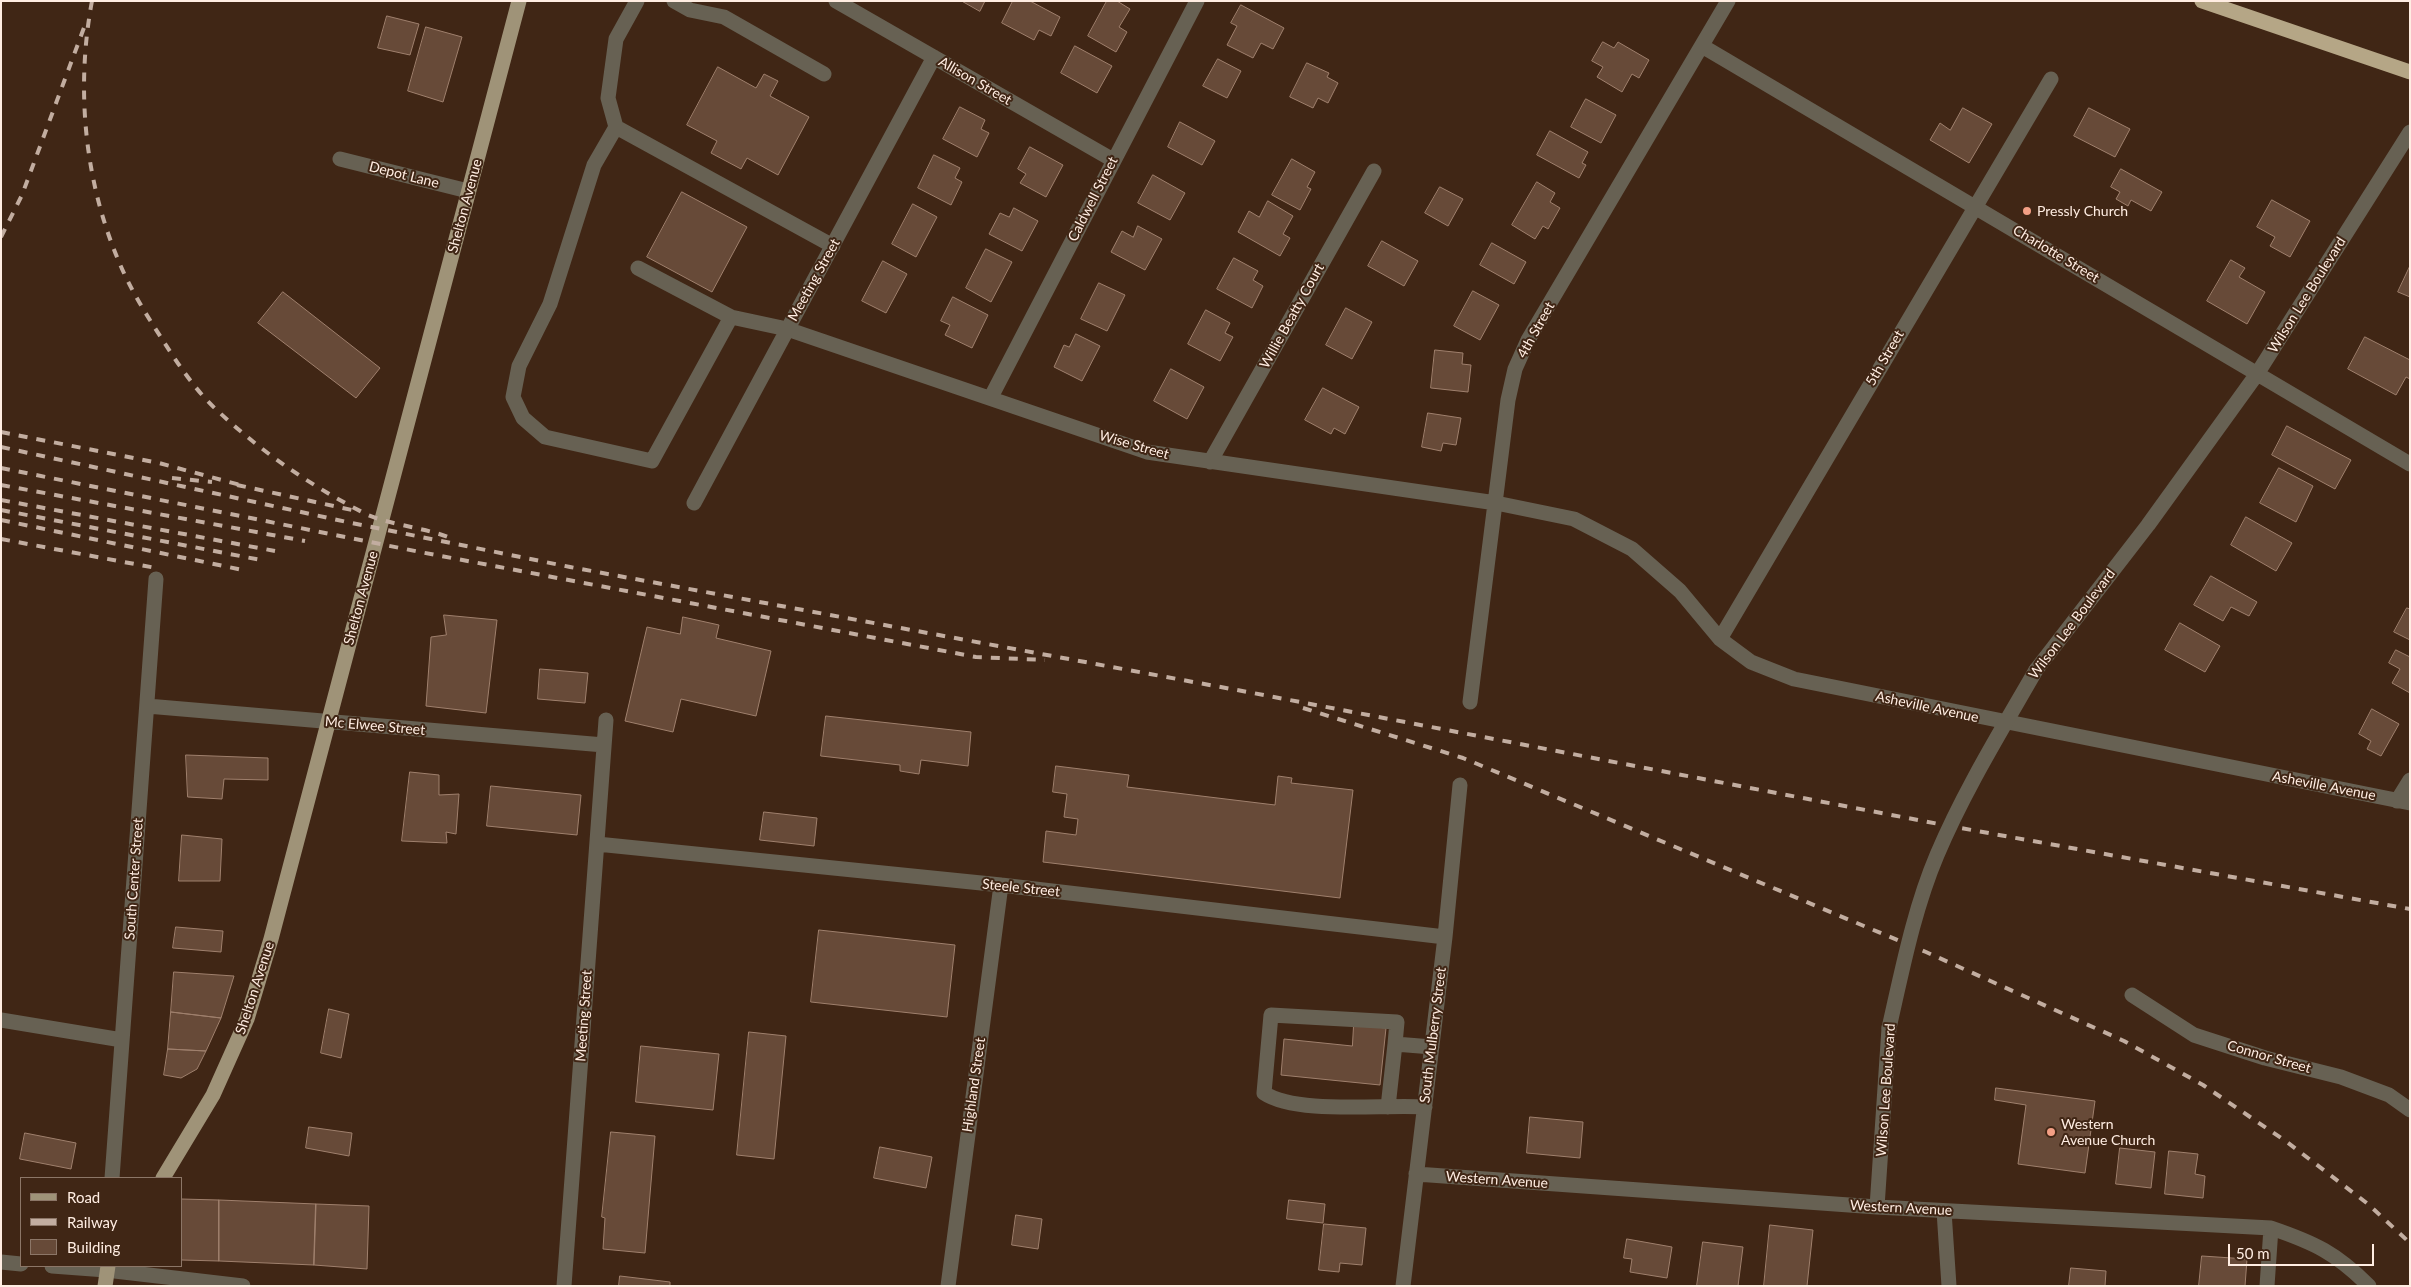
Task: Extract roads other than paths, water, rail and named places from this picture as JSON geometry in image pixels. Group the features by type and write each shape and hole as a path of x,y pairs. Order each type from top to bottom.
{"highway":[{"path":"2202,1 2410,72"}],"main road":[{"name":"Shelton Avenue","path":"164,1177 213,1096 247,1019 271,939 519,1"},
{"path":"105,1286 107,1267"}],"street":[{"path":"637,1 616,39 608,98 616,127 594,165 550,304 519,366 512,396 523,418 545,437 652,461 731,317"},
{"path":"674,1 690,10 724,17 824,74"},
{"name":"Allison Street","path":"836,1 1113,160"},
{"name":"Caldwell Street","path":"991,397 1197,1"},
{"name":"4th Street","path":"1470,702 1508,400 1518,362 1528,340 1728,1"},
{"name":"Charlotte Street","path":"1702,46 2410,464"},
{"name":"Meeting Street","path":"694,504 934,57"},
{"name":"5th Street","path":"1720,638 2050,78"},
{"path":"616,127 833,246"},
{"name":"Wilson Lee Boulevard","path":"1877,1207 1889,1028 1922,895 1936,856 1962,800 2036,670 2148,525 2257,374 2410,132"},
{"name":"Depot Lane","path":"340,159 468,191"},
{"name":"Willie Beatty Court","path":"1210,462 1374,171"},
{"name":"Wise Street","path":"638,268 731,317 786,330 991,397 1130,447 1210,462 1496,503"},
{"name":"Asheville Avenue","path":"1496,503 1574,519 1632,548 1680,591 1720,638 1751,662 1794,679 2404,802"},
{"name":"South Center Street","path":"112,1177 156,579"},
{"name":"Mc Elwee Street","path":"147,706 604,745"},
{"name":"Meeting Street","path":"564,1286 606,720"},
{"path":"2404,802 2410,780"},
{"name":"South Mulberry Street","path":"1403,1286 1445,937 1460,785"},
{"name":"Steele Street","path":"597,844 1001,885 1445,937"},
{"name":"Highland Street","path":"948,1286 1001,885"},
{"name":"Connor Street","path":"2132,995 2194,1035 2265,1058 2341,1077 2389,1095 2410,1110"},
{"path":"1388,1106 1397,1022 1271,1015 1264,1093 1273,1099 1288,1103 1376,1108 1388,1106 1425,1107"},
{"path":"1,1020 122,1040"},
{"path":"1395,1044 1432,1047"},
{"name":"Western Avenue","path":"1416,1174 1877,1207 2271,1228 2308,1240 2335,1254 2369,1286"},
{"path":"1944,1211 1949,1286"},
{"path":"2267,1286 2271,1228"},
{"path":"1,1262 20,1264"},
{"path":"107,1267 243,1286"}],"railway":[{"path":"92,1 87,33 84,98 90,163 97,195 106,227 126,278 143,309 175,358 196,387 236,428 270,455 306,479 343,502 371,516 448,537"},
{"path":"1,237 22,195 85,25"},
{"path":"1,432 159,463 244,486"},
{"path":"1,447 347,522 570,567 1253,693 1944,825 2410,909"},
{"path":"1,468 420,552 976,657 1045,660"},
{"path":"172,478 212,482"},
{"path":"1,485 305,541"},
{"path":"237,485 352,510"},
{"path":"1,500 275,551"},
{"path":"1,510 261,560"},
{"path":"1,520 243,570"},
{"path":"1,539 156,568"},
{"path":"1303,708 1463,758 1926,952 2124,1041 2203,1085 2287,1142 2368,1204 2410,1243"}],"place":[{"name":"Pressly Church","path":"2027,211"},
{"name":"Western Avenue Church","path":"2051,1132"}]}
